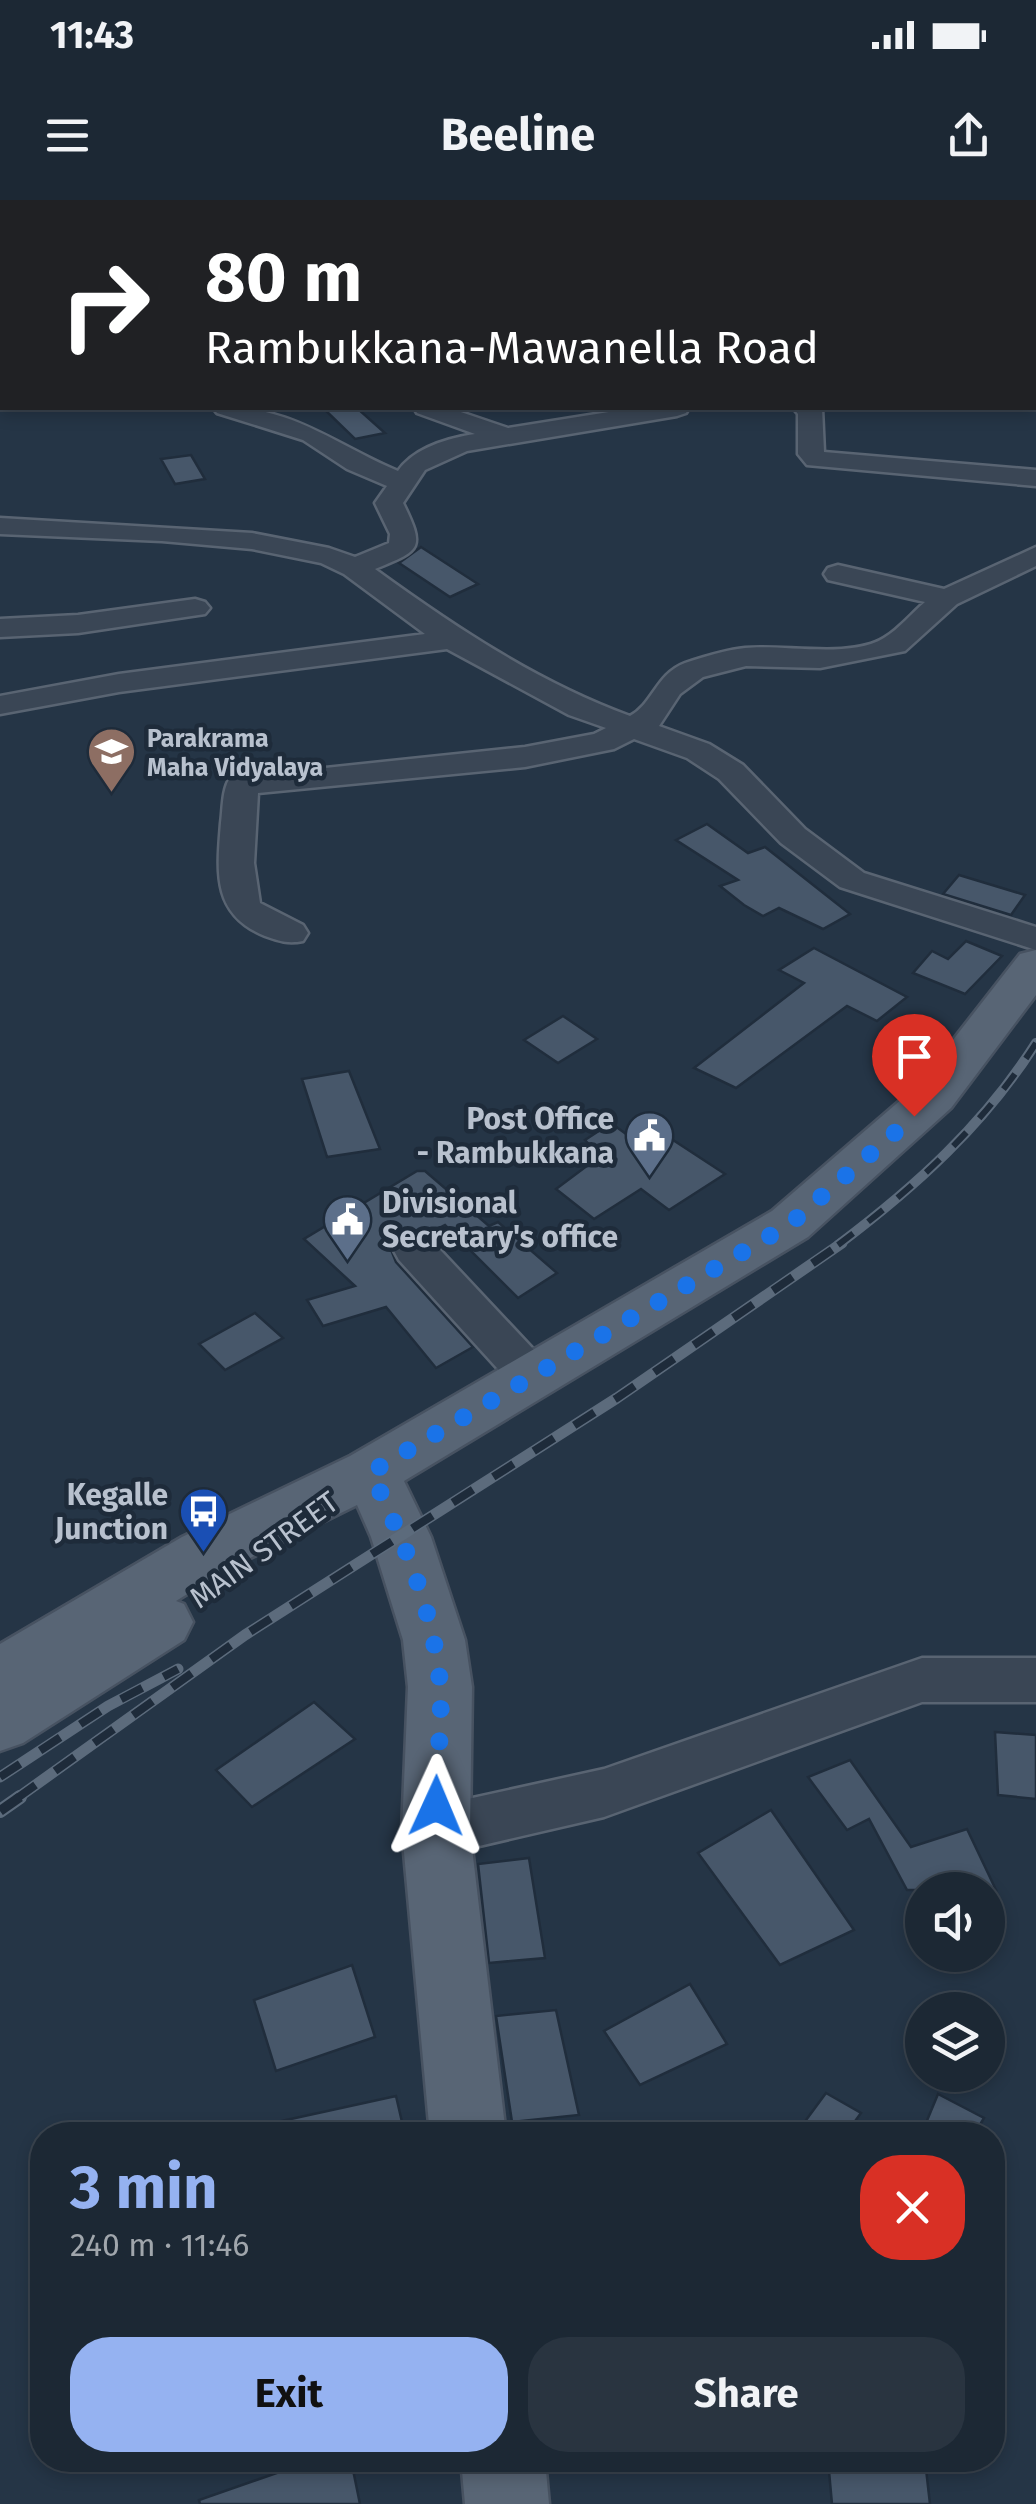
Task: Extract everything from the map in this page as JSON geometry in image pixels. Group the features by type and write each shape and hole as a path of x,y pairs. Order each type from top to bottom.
{"main road":[{"name":"MAIN STREET","path":"4,1700 228,1581 371,1472 790,1224 934,1097 1036,964"},
{"path":"371,1472 401,1536 434,1640 440,1687 436,1831 467,2122"},
{"path":"503,2472 507,2504"}],"street":[{"path":"232,410 312,435 356,464 401,482"},
{"path":"431,410 502,436"},
{"path":"354,568 403,547 404,534 389,503 416,464 432,454 502,436 667,410"},
{"path":"811,410 811,454 816,459 887,462 976,477 1036,478"},
{"path":"0,526 162,532 328,556 354,568 452,639 580,708 698,750 731,772 794,836 852,880 915,897 1036,939"},
{"path":"290,933 257,919 242,902 236,836 242,785 525,758 603,742 652,717 668,689 692,671 746,657 820,659 879,650 894,644 947,598 1036,555"},
{"path":"838,574 947,598"},
{"path":"0,628 78,624 194,608"},
{"path":"0,705 119,683 452,639"},
{"path":"414,1249 533,1378"},
{"path":"436,1831 604,1793 922,1680 1036,1680"}],"building":[{"path":"325,410 359,410 385,433 355,439"},
{"path":"191,455 205,479 175,484 161,459"},
{"path":"421,547 478,584 450,597 399,563"},
{"path":"707,824 748,853 765,847 850,914 823,929 779,908 763,916 744,905 720,886 738,880 676,840"},
{"path":"959,875 1025,895 1011,915 943,894"},
{"path":"966,941 1002,956 965,994 913,973 932,951 948,959"},
{"path":"814,948 907,997 877,1021 847,1006 736,1088 694,1068 804,983 779,970"},
{"path":"563,1016 597,1039 558,1063 524,1040"},
{"path":"349,1071 380,1149 327,1157 302,1079"},
{"path":"611,1123 652,1153 673,1140 725,1174 669,1210 641,1189 594,1219 556,1189 600,1156 585,1140"},
{"path":"417,1171 425,1171 489,1226 498,1222 557,1273 518,1298 445,1225 427,1234 413,1230 398,1234 390,1247 396,1262 473,1347 436,1368 386,1307 323,1326 307,1300 355,1286 304,1239"},
{"path":"255,1313 283,1338 225,1370 199,1344"},
{"path":"314,1702 355,1739 252,1807 216,1770"},
{"path":"995,1732 1036,1735 1036,1799 998,1795"},
{"path":"850,1760 911,1847 967,1829 987,1872 905,1872 905,1886 869,1819 847,1830 808,1777"},
{"path":"771,1810 854,1930 780,1965 698,1853"},
{"path":"529,1858 545,1958 489,1963 478,1864"},
{"path":"352,1965 375,2037 276,2071 254,2000"},
{"path":"690,1984 727,2044 640,2085 604,2031"},
{"path":"556,2010 579,2115 512,2122 496,2016"},
{"path":"826,2093 861,2113 854,2122 805,2122"},
{"path":"938,2094 984,2118 982,2122 926,2122"},
{"path":"396,2096 402,2122 277,2122"},
{"path":"280,2472 353,2472 360,2504 200,2504 199,2500"},
{"path":"829,2472 926,2472 930,2504 832,2504"}],"railway":[{"path":"838,1245 894,1200 971,1128 1036,1043"},
{"path":"16,1799 245,1635 617,1398 842,1243"},
{"path":"0,1777 108,1706 178,1669"},
{"path":"0,1811 20,1797"}],"place":[{"name":"Parakrama Maha Vidyalaya","path":"112,794"},
{"name":"Post Office - Rambukkana","path":"649,1178"},
{"name":"Divisional Secretary's office","path":"347,1262"},
{"name":"Kegalle Junction","path":"203,1554"}],"route":[{"path":"436,1806 440,1687 434,1640 401,1536 371,1472 790,1224 914,1116"}]}
